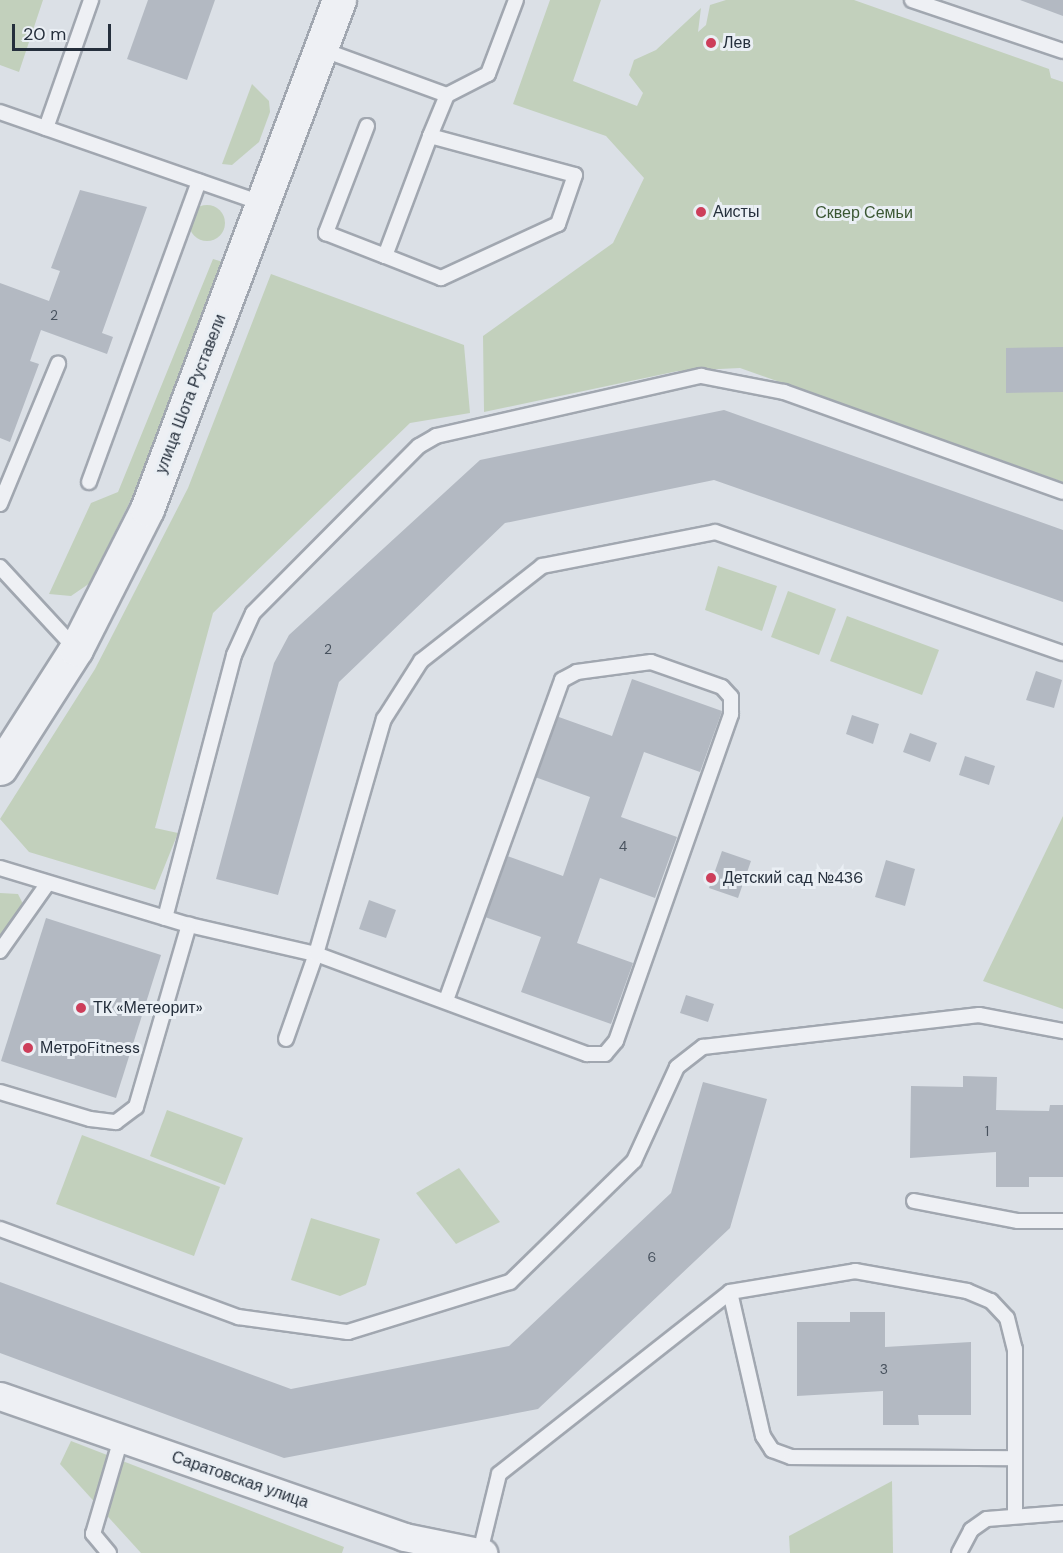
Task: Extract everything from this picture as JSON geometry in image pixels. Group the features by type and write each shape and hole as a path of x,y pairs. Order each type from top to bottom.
{"street":[{"name":"улица Шота Руставели","path":"0,768 76,649 147,509 264,204 339,0"},
{"name":"Саратовская улица","path":"0,1396 121,1438 401,1545 472,1552"}],"lane":[{"path":"46,128 91,0"},
{"path":"385,256 447,95 488,74 516,0"},
{"path":"912,0 1063,51"},
{"path":"321,49 447,95"},
{"path":"0,112 264,204"},
{"path":"367,126 326,233 441,278 558,224 575,175 430,136"},
{"path":"88,482 199,182"},
{"path":"0,504 58,364"},
{"path":"165,918 234,655 253,613 419,446 436,436 701,376 784,393 1063,492"},
{"path":"286,1039 316,954 384,719 421,661 542,566 715,532 1063,653"},
{"path":"0,567 76,649"},
{"path":"0,868 189,925 316,954 446,1000 587,1054 605,1054 616,1041 731,714 731,697 722,687 651,662 577,672 562,680 446,1000"},
{"path":"0,951 48,883"},
{"path":"0,1092 90,1119 116,1122 135,1107 189,925"},
{"path":"0,1229 238,1317 348,1332 510,1282 634,1161 677,1067 703,1047 979,1015 1063,1030"},
{"path":"914,1201 1018,1221 1063,1221"},
{"path":"472,1552 499,1474 730,1292 855,1271 967,1291 992,1301 1007,1318 1015,1349 1015,1513"},
{"path":"730,1292 763,1436 772,1450 791,1456 1015,1458"},
{"path":"109,1553 93,1534 121,1438"},
{"path":"959,1553 971,1530 987,1519 1015,1513 1063,1513"}],"green space":[{"path":"0,0 43,0 19,72 0,65"},
{"name":"Сквер Семьи","path":"550,0 601,0 573,81 637,106 643,93 629,75 634,60 656,50 701,8 698,32 706,25 710,5 726,0 854,0 1049,69 1051,78 1063,82 1063,482 740,368 678,371 484,412 483,336 613,243 644,178 606,136 513,104"},
{"path":"252,84 269,101 270,112 259,142 232,165 222,164"},
{"path":"207,205 220,210 225,223 220,236 207,241 194,236 189,223 194,210"},
{"path":"213,259 223,262 135,491 90,583 71,596 49,594 91,503 118,492"},
{"path":"271,274 464,345 470,413 410,423 213,613 155,828 178,833 155,890 29,852 0,819 95,669 188,488"},
{"path":"718,566 777,586 762,631 705,610"},
{"path":"788,591 836,609 819,655 771,637"},
{"path":"847,616 939,650 922,695 830,661"},
{"path":"1063,816 1063,1009 983,981"},
{"path":"0,893 18,894 23,904 0,946"},
{"path":"167,1110 243,1138 225,1185 150,1156"},
{"path":"82,1135 220,1187 194,1256 56,1204"},
{"path":"459,1168 500,1222 456,1244 416,1193"},
{"path":"311,1218 380,1239 366,1285 340,1296 291,1280"},
{"path":"71,1441 344,1547 342,1553 141,1553 60,1464"},
{"path":"892,1481 893,1553 790,1553 789,1536"}],"building":[{"path":"148,0 215,0 187,80 127,59"},
{"path":"1020,0 1063,0 1063,16"},
{"path":"80,190 147,207 102,333 113,337 107,354 41,330 30,361 39,364 10,442 0,438 0,283 49,301 60,271 51,268"},
{"path":"1063,347 1063,392 1006,393 1006,348"},
{"path":"724,410 1063,530 1063,602 714,480 505,523 339,682 278,895 216,879 274,663 289,635 480,460"},
{"path":"1036,671 1062,680 1054,708 1026,700"},
{"path":"632,679 722,711 700,772 644,752 621,817 677,837 655,898 600,878 577,943 633,963 611,1024 521,992 541,937 485,917 507,856 563,876 590,797 535,777 556,716 612,736"},
{"path":"852,715 879,724 873,744 846,734"},
{"path":"910,733 937,743 930,762 903,752"},
{"path":"965,756 995,766 989,785 959,775"},
{"path":"722,851 751,861 738,898 709,888"},
{"path":"886,860 915,869 905,906 875,897"},
{"path":"369,900 396,910 386,938 359,929"},
{"name":"ТК «Метеорит»","path":"46,918 161,955 116,1098 1,1061"},
{"path":"686,995 714,1004 708,1022 680,1013"},
{"path":"963,1076 997,1077 996,1110 1049,1111 1050,1105 1063,1105 1063,1177 1029,1177 1029,1187 996,1187 996,1152 910,1158 911,1086 963,1087"},
{"path":"703,1082 767,1099 730,1228 538,1409 284,1458 0,1353 0,1282 291,1389 509,1346 671,1193"},
{"path":"850,1312 885,1312 885,1347 971,1342 971,1415 918,1415 919,1425 883,1425 883,1391 797,1396 797,1322 850,1322"}],"place":[{"name":"Лев","path":"711,43"},
{"name":"Аисты","path":"701,212"},
{"name":"Детский сад №436","path":"711,878"},
{"name":"ТК «Метеорит»","path":"81,1008"},
{"name":"МетроFitness","path":"28,1048"}]}
